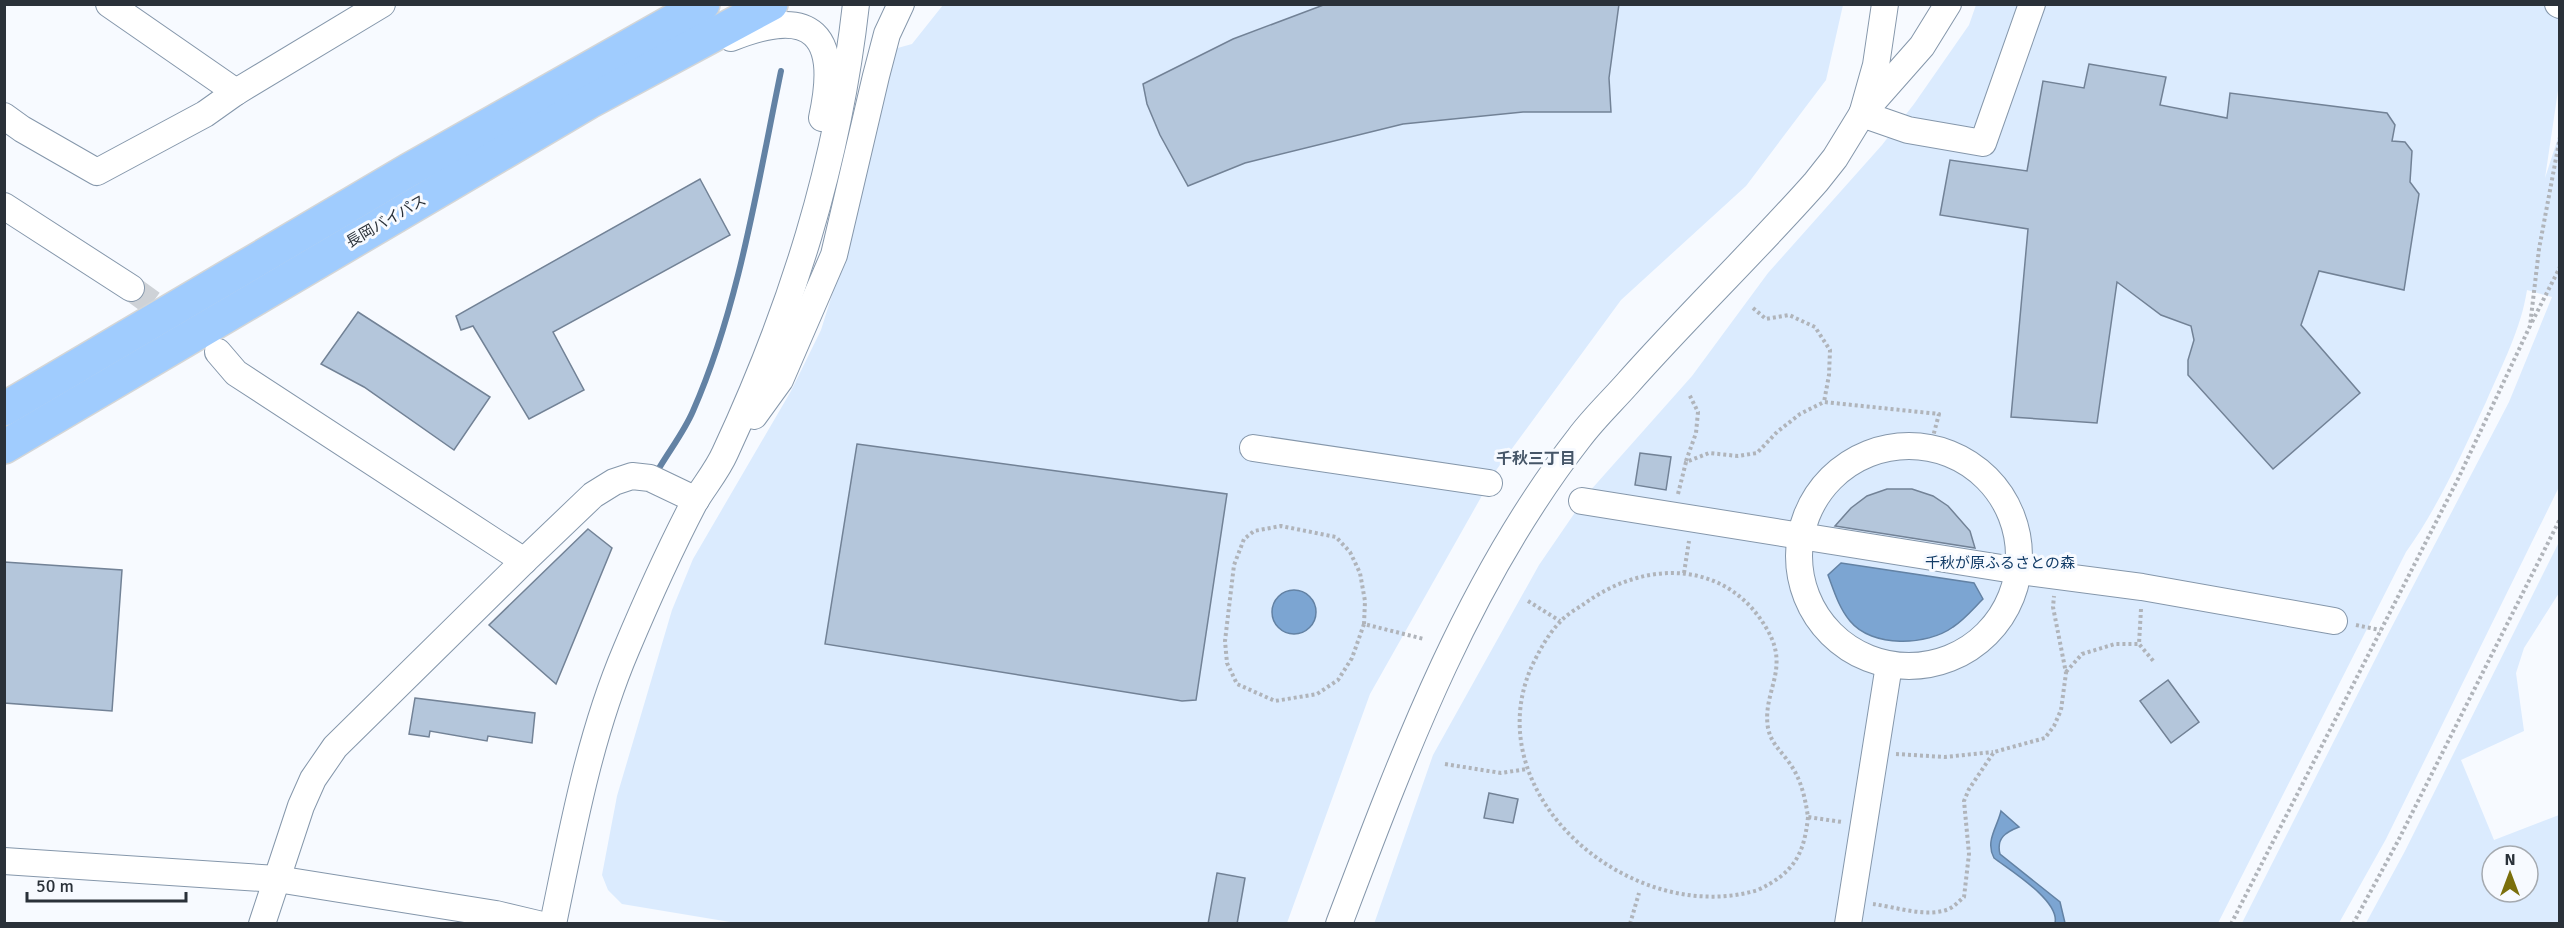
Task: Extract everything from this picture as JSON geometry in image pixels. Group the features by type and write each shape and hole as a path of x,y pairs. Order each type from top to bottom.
{"highway":[{"path":"4,409 410,170 703,4"},
{"name":"長岡バイパス","path":"4,447 641,73 771,4"}],"street":[{"path":"109,4 236,92"},
{"path":"723,457 757,383 813,225 828,170 843,99 856,4"},
{"path":"552,924 584,780 609,697 626,651 669,552 696,500 723,457 780,380 834,255 887,34 901,4"},
{"path":"1862,114 1876,65 1885,4"},
{"path":"1339,924 1450,648 1477,595 1541,491 1579,437 1672,332 1816,182 1835,159 1862,114 1922,46 1948,4"},
{"path":"1862,114 1908,130 1983,143 2032,4"},
{"path":"10,130 97,172 205,114 369,7"},
{"path":"641,73 748,31 769,26 791,24 808,29 821,41 826,58 828,79 825,106 806,186 766,317 757,383"},
{"path":"4,206 130,288"},
{"path":"218,352 236,374 524,561"},
{"path":"1901,447 1930,448 1957,457 1973,467 2001,493 2015,525 2019,544 2020,572 2013,598 1998,621 1966,652 1943,663 1918,666 1888,665 1864,657 1847,646 1818,619 1806,594 1800,573 1799,537 1809,506 1825,483 1847,465 1873,452 1901,447"},
{"path":"1254,448 1490,483"},
{"path":"262,924 309,788 335,747 524,561 593,495 614,482 632,476 650,478 696,500"},
{"path":"1582,501 2020,572 2142,587 2334,621"},
{"path":"1850,912 1888,665"},
{"path":"4,861 277,879 496,914 538,924"}],"path":[{"path":"2527,331 2559,137"},
{"path":"2231,924 2458,479 2559,267"},
{"path":"1753,308 1766,319 1789,315 1815,327 1830,350 1829,375 1824,402"},
{"path":"1684,573 1682,517 1686,462 1696,433 1698,412 1689,394"},
{"path":"1686,462 1709,453 1738,456 1757,453 1777,432 1800,414 1824,402 1939,414 1930,448"},
{"path":"2353,924 2403,830 2559,519"},
{"path":"1281,526 1336,537 1350,552 1360,573 1365,601 1364,624 1352,658 1338,680 1317,694 1275,702 1238,684 1227,663 1225,641 1234,565 1244,539 1254,531 1281,526"},
{"path":"1552,822 1527,770 1521,735 1521,708 1525,686 1532,667 1560,621 1594,596 1618,583 1645,575 1684,573 1708,578 1729,589 1750,605 1773,642 1777,660 1774,688 1768,700 1769,730 1775,747 1796,774 1803,791 1808,817 1806,834 1799,856 1787,872 1773,883 1735,900"},
{"path":"1875,753 1945,757 1994,752 2045,738 2054,726 2061,710 2066,673 2053,607 2057,575"},
{"path":"2142,587 2139,644 2155,663"},
{"path":"1528,601 1560,621"},
{"path":"1364,624 1424,639"},
{"path":"2066,673 2082,654 2115,644 2139,644"},
{"path":"1850,912 1927,912 1951,908 1964,897 1970,854 1964,801 1969,789 1994,752"},
{"path":"1445,764 1501,773 1527,770"},
{"path":"1808,817 1864,825"},
{"path":"1631,889 1649,896"},
{"path":"1630,924 1639,893"}],"green space":[{"path":"943,5 1843,5 1826,80 1746,186 1621,300 1497,469 1370,694 1287,923 736,923 622,904 608,890 602,875 617,796 672,610 693,559 791,391 821,330 847,247 879,123 894,49 912,44"},
{"name":"千秋が原ふるさとの森","path":"1976,5 2559,5 2559,84 2545,178 2559,135 2559,487 2386,839 2339,923 2242,923 2386,638 2509,402 2552,297 2527,290 2510,347 2459,460 2429,516 2406,552 2218,923 1374,924 1433,755 1539,565 1589,492 1692,376 1768,273 1882,145 1914,104 1969,25"},
{"path":"2559,542 2559,593 2524,648 2516,673 2524,731 2461,760 2494,840 2559,815 2559,923 2366,923 2405,851"}],"water":[{"path":"1841,563 1974,583 1983,599 1961,621 1942,633 1915,641 1885,640 1860,630 1843,611 1828,575"},
{"path":"1294,590 1303,591 1310,596 1315,603 1315,621 1310,628 1303,633 1294,634 1285,633 1278,628 1273,621 1272,612 1273,603 1278,596 1285,591"},
{"path":"2001,811 2019,827 2003,836 1999,844 2000,854 2060,902 2065,923 2055,923 2055,914 2042,896 1994,858 1991,840"}],"building":[{"path":"1326,4 1619,4 1609,78 1611,112 1523,112 1403,124 1245,163 1188,186 1160,135 1147,104 1143,84 1233,39"},
{"path":"2089,64 2166,77 2160,105 2227,118 2230,93 2387,113 2395,125 2392,141 2405,142 2412,151 2410,182 2419,194 2404,290 2319,271 2301,325 2360,393 2273,469 2188,375 2188,360 2194,340 2191,326 2161,315 2117,282 2097,423 2011,417 2028,229 1940,215 1950,160 2027,171 2043,81 2084,88"},
{"path":"700,179 730,235 553,332 584,390 529,419 473,326 461,330 456,316"},
{"path":"358,312 490,397 454,450 364,387 321,364"},
{"path":"857,444 1227,494 1196,700 1182,701 825,644"},
{"path":"1640,453 1671,457 1666,490 1635,485"},
{"path":"1887,489 1912,489 1933,496 1948,506 1970,531 1975,548 1835,526 1851,508 1867,496"},
{"path":"588,529 612,548 556,684 489,625"},
{"path":"4,562 122,570 112,711 4,703"},
{"path":"2168,680 2199,722 2171,743 2140,701"},
{"path":"415,698 535,713 532,743 488,736 487,741 430,731 429,737 409,734"},
{"path":"1489,793 1518,799 1513,823 1484,818"},
{"path":"1217,873 1245,878 1237,924 1208,924"}],"waterway":[{"path":"658,470 693,411 723,330 746,244 781,71"}],"tunnel":[{"path":"131,288 179,323"}],"district":[{"name":"千秋三丁目","path":"1536,459"}]}
